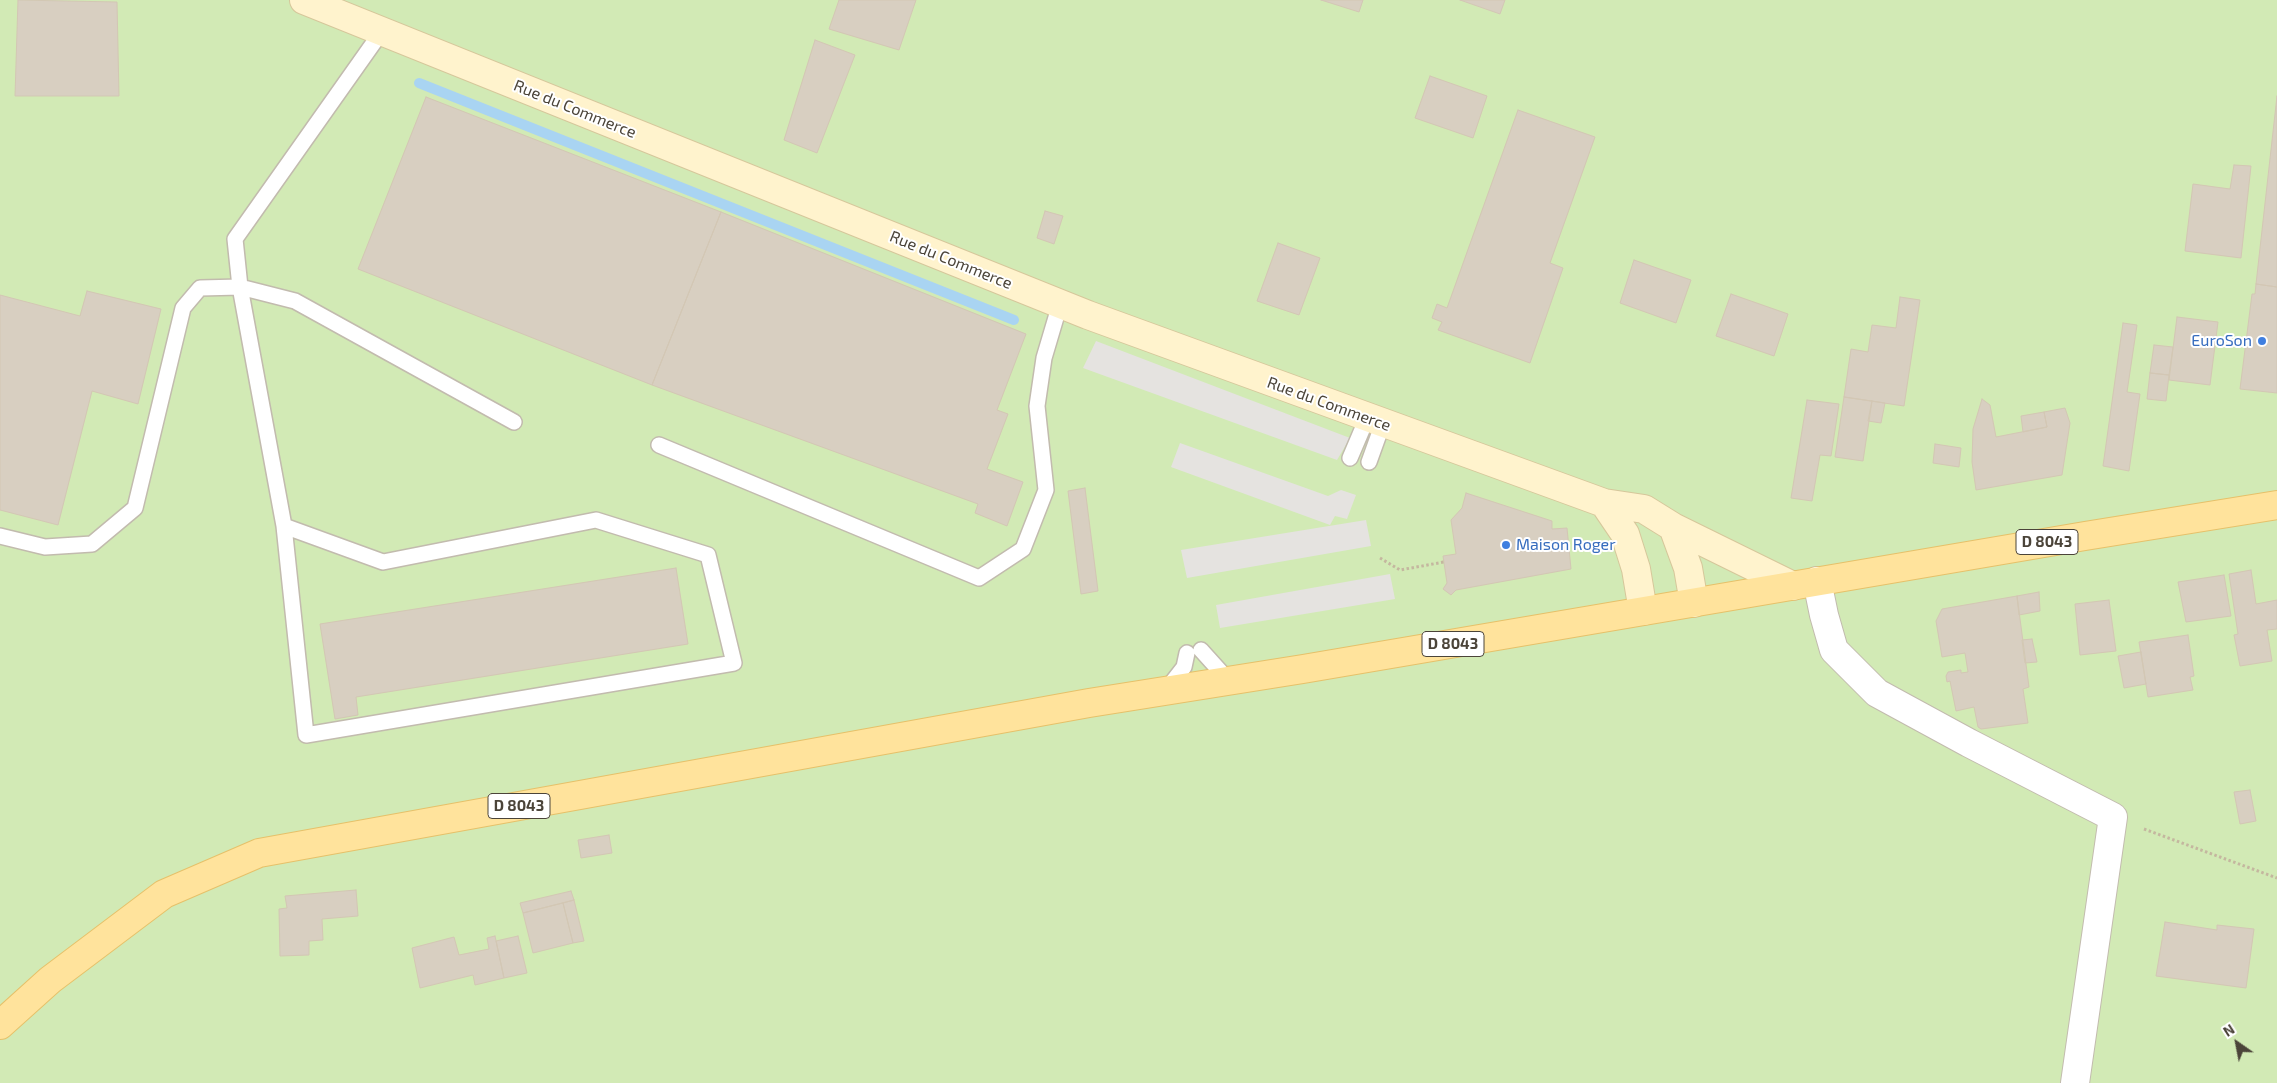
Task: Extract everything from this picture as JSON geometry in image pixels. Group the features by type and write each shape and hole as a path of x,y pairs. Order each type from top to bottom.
{"main road":[{"name":"D 8043","path":"0,1025 50,980 164,894 259,853 1079,705 2277,505"}],"street":[{"name":"Rue du Commerce","path":"304,0 1060,304 1604,504 1644,509 1673,527 1805,583"},
{"path":"1604,504 1625,534 1636,569 1643,611"},
{"path":"1673,527 1688,568 1694,603"},
{"path":"1805,583 1824,615 1834,650 1877,693 1969,743 2114,817 2075,1083"}],"lane":[{"path":"284,526 383,562 596,520 708,555 734,663 306,735 284,526 240,287 234,239 382,31"},
{"path":"0,536 45,547 92,544 135,508 183,308 200,288 240,287 295,301 514,422"},
{"path":"659,446 979,578 1022,549 1046,490 1037,406 1044,358 1060,304"},
{"path":"1350,458 1375,420"},
{"path":"1369,462 1375,420"},
{"path":"1165,691 1194,652 1229,681"}],"path":[{"path":"1380,558 1400,570 1444,562"},
{"path":"2114,817 2277,878"}],"green space":[{"path":"0,0 2277,0 2277,1083 0,1083"}],"shaded area":[{"path":"1096,341 1350,438 1337,460 1083,368"},
{"path":"1180,443 1328,496 1341,490 1356,495 1347,519 1335,516 1330,525 1171,467"},
{"path":"1366,520 1371,546 1187,578 1181,550"},
{"path":"1390,574 1395,599 1220,628 1216,605"}],"building":[{"path":"18,0 117,2 119,96 15,96"},
{"path":"839,0 916,0 899,50 829,29"},
{"path":"1321,0 1363,0 1359,12"},
{"path":"1460,0 1505,0 1500,14"},
{"path":"815,40 855,55 817,153 784,140"},
{"path":"1430,76 1487,96 1473,138 1415,118"},
{"path":"2277,96 2277,287 2256,284"},
{"path":"426,97 721,212 652,385 358,269"},
{"path":"1518,110 1595,137 1550,263 1563,268 1530,363 1438,330 1442,322 1432,318 1437,304 1447,308"},
{"path":"2234,165 2251,166 2241,258 2185,251 2193,184 2230,189"},
{"path":"1045,211 1063,216 1054,244 1037,238"},
{"path":"721,212 1026,334 997,410 1008,414 987,469 1023,482 1007,526 975,513 978,504 652,385"},
{"path":"1278,243 1320,258 1299,315 1257,301"},
{"path":"1634,260 1691,280 1676,323 1620,303"},
{"name":"EuroSon","path":"2256,284 2277,287 2277,393 2240,389 2252,294 2255,294"},
{"path":"87,291 161,309 138,404 92,391 58,525 0,510 0,295 80,316"},
{"path":"1731,294 1788,314 1774,356 1716,336"},
{"path":"1900,297 1920,300 1904,406 1844,397 1851,349 1868,352 1872,325 1896,328"},
{"path":"2177,317 2218,322 2210,385 2169,380"},
{"path":"2123,323 2137,325 2127,392 2140,394 2129,471 2103,466"},
{"path":"2154,345 2173,347 2169,375 2150,373"},
{"path":"2150,373 2169,375 2166,401 2147,399"},
{"path":"1844,397 1872,401 1863,461 1835,457"},
{"path":"1982,399 1990,405 1996,437 2047,427 2044,412 2065,408 2070,423 2062,475 1976,490 1972,462 1973,429"},
{"path":"1807,400 1839,404 1831,456 1820,455 1812,501 1791,498"},
{"path":"1872,401 1885,403 1881,423 1868,421"},
{"path":"2044,412 2047,427 2023,432 2021,416"},
{"path":"1935,444 1961,448 1959,467 1933,463"},
{"path":"1085,488 1098,591 1081,594 1068,491"},
{"path":"1466,493 1552,521 1552,529 1567,528 1571,569 1456,590 1451,595 1443,589 1447,583 1443,556 1456,554 1451,520 1462,508"},
{"path":"676,568 688,644 356,697 358,715 335,719 320,624"},
{"path":"2251,570 2256,604 2277,600 2277,629 2267,630 2272,661 2240,666 2234,635 2238,634 2229,574"},
{"path":"2224,575 2231,616 2186,622 2178,582"},
{"path":"2039,592 2040,611 2019,615 2017,596"},
{"path":"2017,596 2029,687 2023,689 2028,723 1981,729 1978,727 1974,707 1956,711 1950,681 1947,682 1946,676 1948,672 1961,670 1961,673 1968,672 1965,653 1942,657 1936,621 1942,609"},
{"path":"2109,600 2116,651 2080,655 2075,604"},
{"path":"2188,635 2194,676 2190,677 2193,690 2148,697 2139,642"},
{"path":"2032,639 2037,662 2025,663 2022,640"},
{"path":"2141,652 2146,684 2124,688 2118,656"},
{"path":"2250,790 2256,821 2240,824 2234,792"},
{"path":"609,835 612,853 581,858 578,840"},
{"path":"356,890 358,916 322,919 323,940 309,941 309,955 280,956 279,909 287,908 285,896"},
{"path":"571,891 574,900 523,913 520,903"},
{"path":"574,900 584,941 573,943 563,903"},
{"path":"563,903 573,943 533,953 523,913"},
{"path":"2165,922 2217,930 2217,925 2254,929 2246,988 2156,976"},
{"path":"495,936 504,978 475,985 473,975 420,988 412,948 454,937 459,955 489,949 487,938"},
{"path":"518,936 527,973 504,978 496,941"}],"waterway":[{"path":"419,83 1014,320"}],"place":[{"name":"EuroSon","path":"2262,341"},
{"name":"Maison Roger","path":"1506,545"}]}
